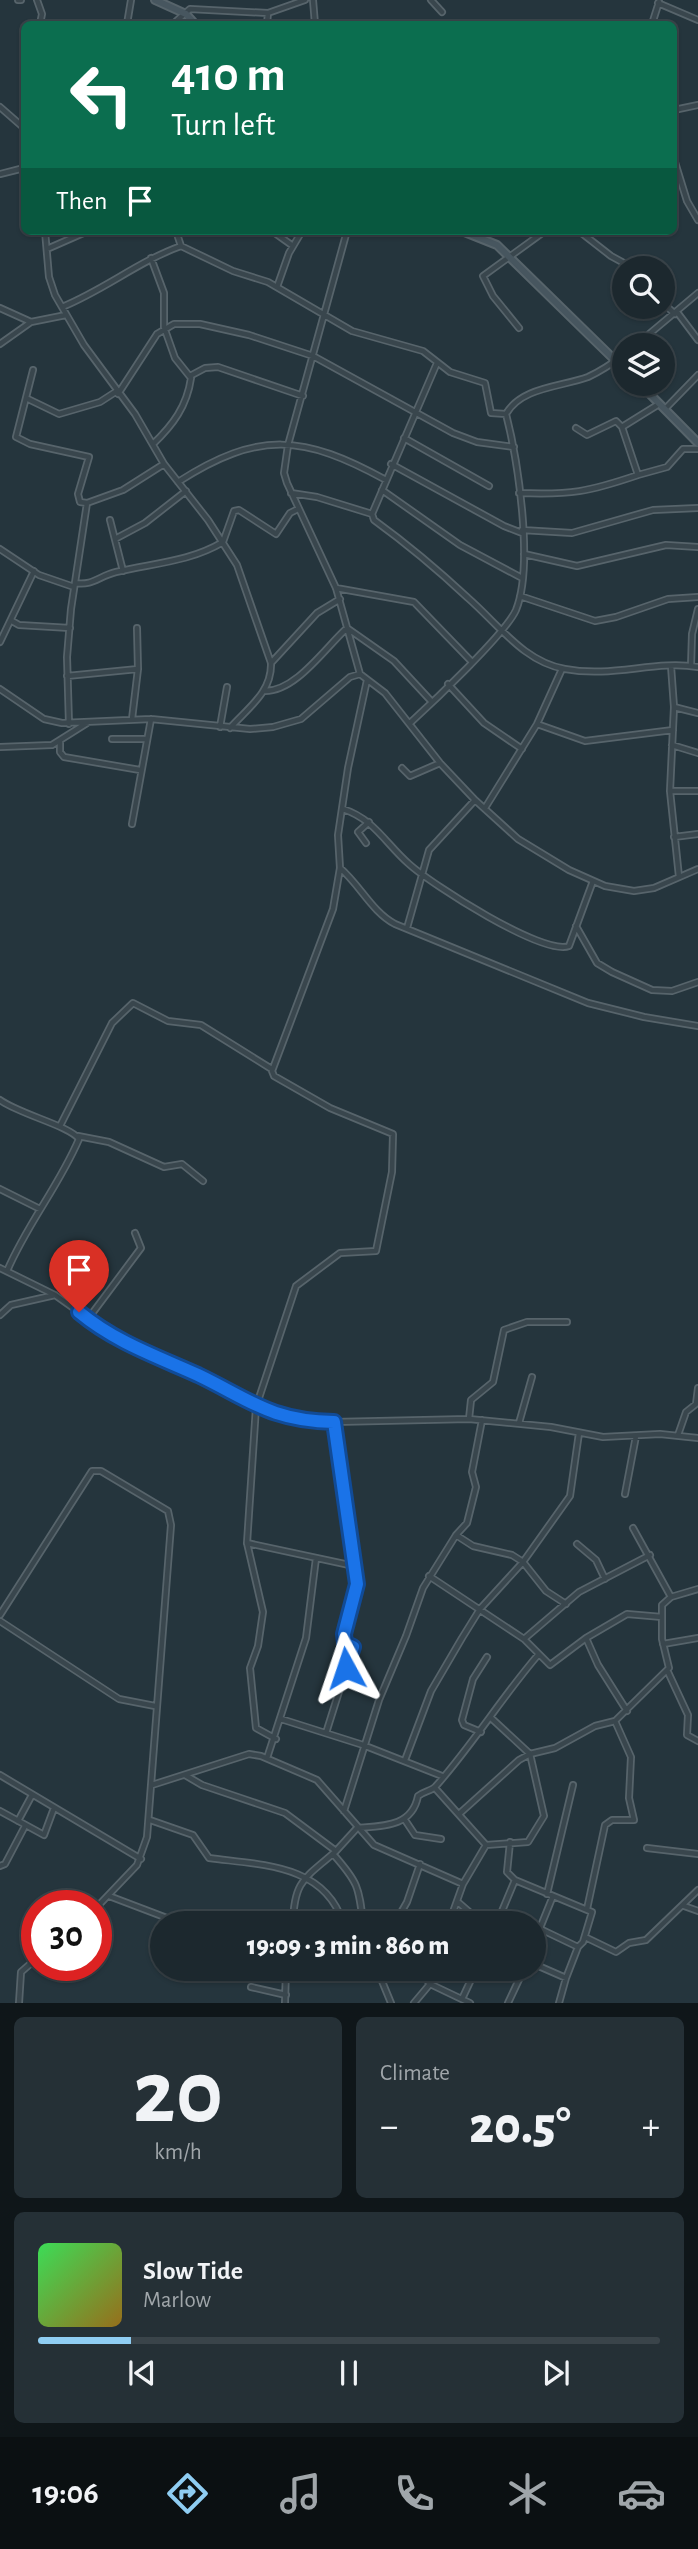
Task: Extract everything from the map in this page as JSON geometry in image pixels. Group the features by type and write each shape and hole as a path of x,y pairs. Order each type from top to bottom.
{"street":[{"path":"37,0 40,21"},
{"path":"128,21 131,0"},
{"path":"155,0 188,11 268,13 305,0"},
{"path":"189,0 188,11 193,21"},
{"path":"313,0 315,21"},
{"path":"431,0 442,12"},
{"path":"653,21 659,1 698,20"},
{"path":"176,21 188,11"},
{"path":"267,21 268,13"},
{"path":"677,109 698,105"},
{"path":"0,107 21,125"},
{"path":"0,174 21,169"},
{"path":"677,169 687,201 698,220"},
{"path":"45,235 49,277 66,315 164,464 223,542 237,565 271,663 270,680 265,691 230,728"},
{"path":"47,249 79,235"},
{"path":"177,235 181,246 233,271 277,287 352,331 423,351 458,376 485,383 491,413 506,414"},
{"path":"278,235 293,246"},
{"path":"277,287 300,235"},
{"path":"346,235 288,444 284,473 336,588 360,674 385,693 440,763 518,839 593,881 634,891 654,888 698,869"},
{"path":"473,235 490,241 510,258 612,357"},
{"path":"519,328 483,276 540,235"},
{"path":"584,235 612,257"},
{"path":"62,307 91,295 151,258 181,246"},
{"path":"151,258 164,293 164,327 176,358 190,376"},
{"path":"651,333 698,293"},
{"path":"0,308 32,322"},
{"path":"676,313 698,340"},
{"path":"0,344 32,322 66,315"},
{"path":"28,398 59,414 100,402 118,393 164,327 186,323 200,324 248,335 313,356 463,438 514,447"},
{"path":"437,363 391,464 372,514 374,520 415,550 500,631 539,662 562,669 604,674 671,666 698,667"},
{"path":"410,723 500,631 515,612 520,596 524,554 514,447 506,414 517,399 590,376 612,363"},
{"path":"153,444 174,425 183,405 190,376 205,368 218,367 303,396"},
{"path":"33,370 16,437 30,444 89,457 78,494 80,502 87,503 123,490 164,464"},
{"path":"622,427 662,406 698,375"},
{"path":"652,396 698,443"},
{"path":"576,428 587,435 616,421 622,427 638,475"},
{"path":"404,438 489,486"},
{"path":"178,482 237,449 288,444 326,452 386,480"},
{"path":"519,493 575,494 667,467 683,449 698,449"},
{"path":"391,464 504,526 522,531 572,533 653,510 698,508"},
{"path":"382,490 460,545 522,578"},
{"path":"115,539 145,523 186,491"},
{"path":"291,493 317,497 372,514"},
{"path":"69,723 67,676 70,628 87,503"},
{"path":"0,550 34,571 74,585 88,586 101,577 182,560 223,542 234,511 239,510 276,534 290,513 298,509"},
{"path":"110,520 123,571"},
{"path":"524,554 577,566 666,545 698,547"},
{"path":"0,642 34,571"},
{"path":"336,588 414,602 471,661"},
{"path":"520,596 595,621 617,617 668,598 698,597"},
{"path":"271,663 317,613 340,599"},
{"path":"691,666 692,634 698,609"},
{"path":"12,621 19,625 70,628"},
{"path":"132,719 138,669 137,628"},
{"path":"265,691 276,691 293,683 347,628"},
{"path":"347,628 394,661 432,702"},
{"path":"671,666 674,707 670,791 679,877"},
{"path":"67,676 138,669"},
{"path":"485,808 537,724 562,669"},
{"path":"0,689 44,719 69,723 151,719 230,728 272,727 301,719 340,684 360,674"},
{"path":"276,1739 260,1733 253,1722 250,1668 258,1646 263,1612 247,1543 256,1408 292,1292 340,1253 376,1251 392,1172 393,1134 330,1108 274,1076 272,1071 333,909 340,868 338,835 348,768 367,680"},
{"path":"448,684 484,723 522,749"},
{"path":"220,727 227,687"},
{"path":"674,707 698,713"},
{"path":"132,824 151,719"},
{"path":"0,747 42,747 60,740 88,723"},
{"path":"537,724 585,741 673,730"},
{"path":"112,739 146,739"},
{"path":"60,740 60,752 64,757 140,770"},
{"path":"672,745 698,753"},
{"path":"402,768 410,776 440,763"},
{"path":"670,791 698,791"},
{"path":"407,928 429,850 475,800"},
{"path":"343,809 369,822 423,874 519,934 556,948 569,946 593,881"},
{"path":"366,843 358,832 369,822"},
{"path":"674,837 698,834"},
{"path":"340,868 356,881 382,918 588,1003 644,1017 698,1026"},
{"path":"576,926 597,963 612,972 652,990 672,991 698,982"},
{"path":"60,1126 107,1031 133,1003 168,1021 201,1025 270,1068"},
{"path":"0,1100 33,1118 60,1126 78,1136 109,1142 164,1167 182,1164 204,1181"},
{"path":"7,1270 40,1209 52,1196 78,1142 78,1136"},
{"path":"0,1189 40,1209"},
{"path":"88,1320 141,1248 135,1233"},
{"path":"0,1268 55,1295 88,1320 145,1354 194,1374 256,1408 293,1418 334,1422 469,1419 519,1423 603,1437 698,1438"},
{"path":"0,1315 11,1305 55,1295"},
{"path":"469,1419 471,1400 481,1388 493,1382 504,1330 527,1322 567,1322"},
{"path":"519,1423 532,1377"},
{"path":"678,1436 686,1412 696,1404 698,1388"},
{"path":"344,1811 363,1745 429,1576 456,1535 464,1529 470,1515 476,1488 472,1472 482,1420"},
{"path":"326,1733 353,1647 343,1639 356,1593 355,1566 334,1422"},
{"path":"405,1760 431,1690 481,1609 523,1562 570,1496 579,1433"},
{"path":"625,1494 636,1436"},
{"path":"0,1615 92,1471 101,1471 168,1511 170,1516 155,1706 150,1820 141,1859 112,1892"},
{"path":"633,1528 671,1597"},
{"path":"456,1535 473,1546 505,1553 523,1562 546,1591 566,1604"},
{"path":"247,1543 355,1566"},
{"path":"577,1544 596,1560 605,1579"},
{"path":"524,1639 579,1592 650,1555"},
{"path":"267,1759 276,1739 306,1638 316,1558"},
{"path":"429,1576 524,1639 538,1656 553,1664 586,1638 627,1614 662,1618"},
{"path":"698,1589 671,1597 662,1605 663,1644 669,1663 668,1672 688,1716 687,1735 698,1741"},
{"path":"0,1621 119,1699 155,1706"},
{"path":"586,1638 598,1665 627,1711"},
{"path":"663,1644 698,1638"},
{"path":"293,1911 293,1898 305,1876 335,1852 357,1828 388,1826 405,1820 416,1807 418,1796 435,1788 442,1776 481,1732 506,1693 538,1656"},
{"path":"481,1732 464,1725 462,1720 473,1679 487,1657"},
{"path":"459,1814 513,1764 530,1754 555,1748 596,1726 615,1721 649,1686 668,1672"},
{"path":"486,1845 530,1842 544,1816 530,1754 490,1717"},
{"path":"281,1719 363,1745 442,1776"},
{"path":"587,1909 605,1825 612,1820 634,1820 629,1798 631,1757 615,1721"},
{"path":"152,1785 249,1754 267,1759 317,1780 374,1845 463,1884"},
{"path":"0,1775 141,1859"},
{"path":"185,1775 202,1785 285,1813 335,1852 354,1878 362,1895 363,1911"},
{"path":"544,1911 550,1895 573,1786"},
{"path":"435,1788 486,1845"},
{"path":"18,1821 32,1795"},
{"path":"0,1811 44,1835 54,1808"},
{"path":"150,1820 191,1834 209,1858 305,1876 329,1893 337,1911"},
{"path":"405,1820 415,1835 441,1839"},
{"path":"0,1866 5,1864 25,1826"},
{"path":"510,1842 507,1872 515,1880 587,1909 593,1916 578,1947 559,2003"},
{"path":"455,1911 463,1884 486,1845"},
{"path":"647,1848 698,1854"},
{"path":"402,1911 420,1864"},
{"path":"503,1911 515,1880"},
{"path":"585,1937 617,1951 629,1943 646,1940 665,1918 684,1906 698,1890"},
{"path":"112,1897 150,1912"},
{"path":"459,1902 469,1911"},
{"path":"684,1906 698,1911"},
{"path":"546,1931 578,1947"},
{"path":"546,1969 566,1978"},
{"path":"19,2003 21,1972"},
{"path":"285,2003 286,1981"},
{"path":"382,1981 391,2003"},
{"path":"427,1981 470,2003"},
{"path":"462,1999 470,1981"},
{"path":"508,2003 518,1981"},
{"path":"414,2003 430,1984"},
{"path":"251,1987 286,1995"}],"route":[{"path":"79,1312 100,1328 145,1354 218,1385 256,1408 293,1418 334,1422 357,1584 343,1639 353,1647 346,1668"}]}
